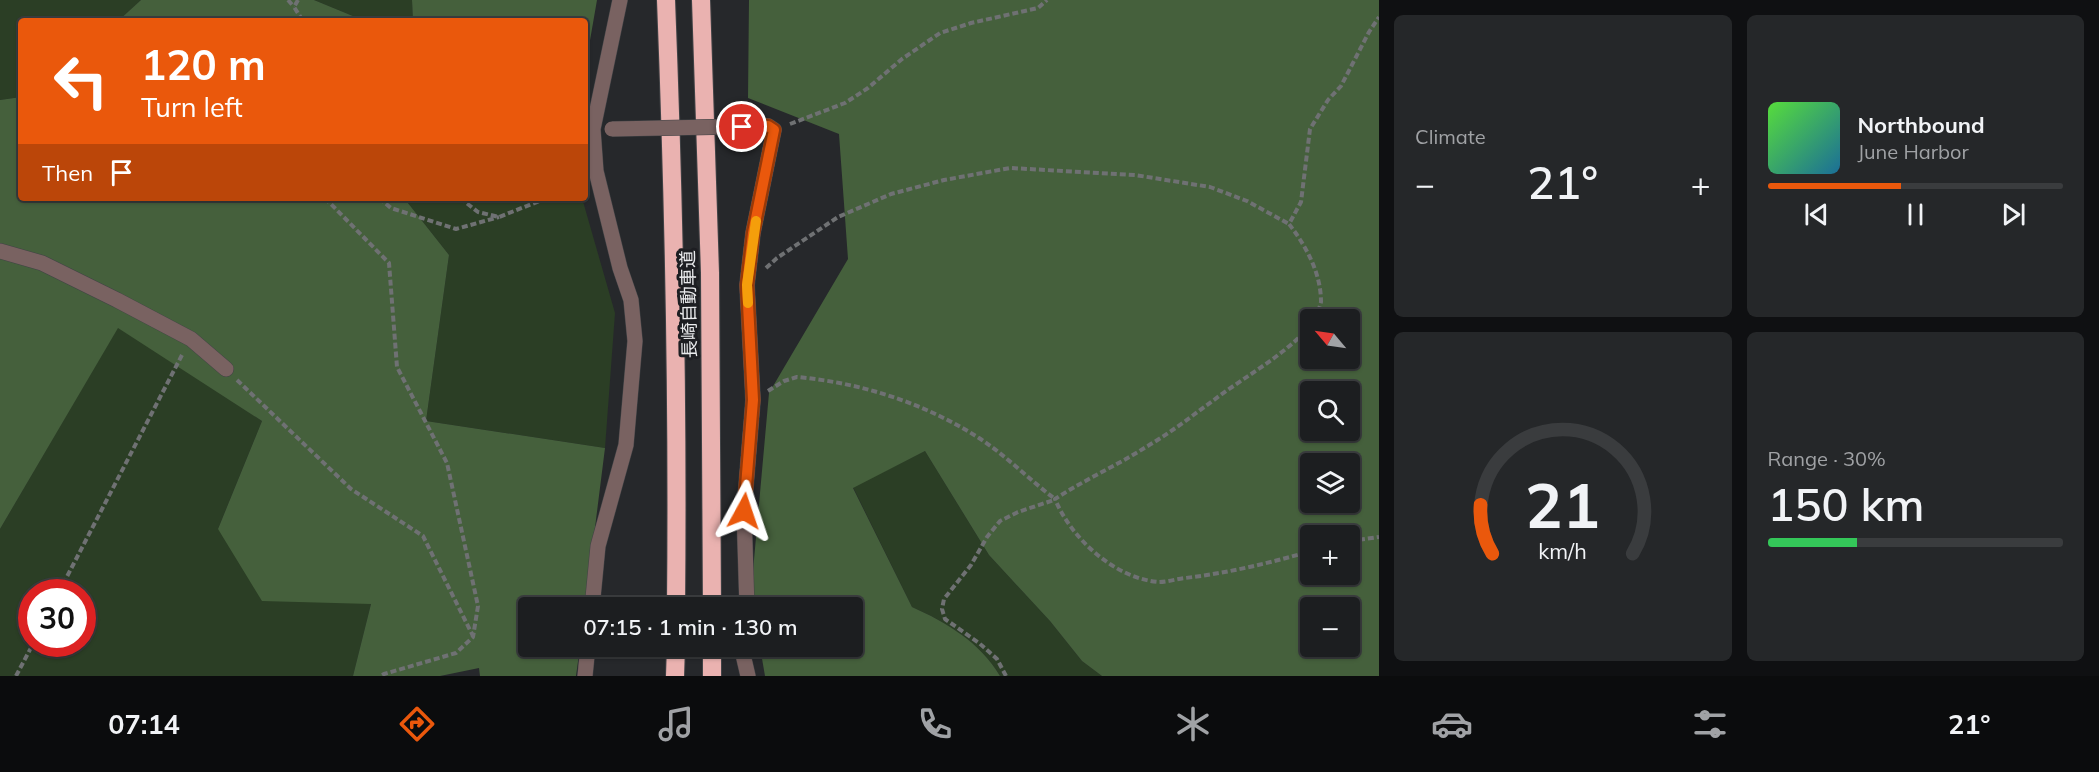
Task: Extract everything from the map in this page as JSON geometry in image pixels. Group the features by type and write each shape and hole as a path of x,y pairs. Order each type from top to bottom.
{"highway":[{"name":"長崎自動車道","path":"666,0 674,273 676,597"},
{"name":"長崎自動車道","path":"701,0 710,273 712,597"},
{"path":"675,676 676,657"},
{"path":"712,657 712,676"}],"street":[{"path":"593,597 598,546 626,445 635,341 631,300 620,268 596,171 593,129 620,0"},
{"path":"593,129 769,128 747,285 753,400 744,511 747,597"},
{"path":"0,251 42,263 190,339 226,369"},
{"path":"585,676 587,657"},
{"path":"744,657 748,676"}],"path":[{"path":"288,0 301,18"},
{"path":"294,7 298,0"},
{"path":"769,128 845,104 902,59 940,33 971,23 1038,8 1047,0"},
{"path":"1289,224 1301,202 1311,129 1328,100 1341,86 1379,17"},
{"path":"747,285 777,258 838,217 891,194 944,180 1010,168 1135,175 1210,187 1247,201 1289,224 1306,246 1319,285 1321,304 1319,309"},
{"path":"328,201 389,263 397,368 447,463 478,606 473,637 456,652 381,676"},
{"path":"383,201 391,208 456,229 499,217 539,201"},
{"path":"464,201 478,212 499,217"},
{"path":"1006,676 997,659 945,619 942,609 944,599 970,566 987,537 1000,521 1054,499 1077,484 1146,448 1275,359 1300,338"},
{"path":"66,579 190,339"},
{"path":"226,369 351,489 423,536 473,637"},
{"path":"753,400 784,381 797,377 883,392 925,409 980,439 1054,499 1061,514 1104,561 1133,576 1159,582 1232,571 1300,554"},
{"path":"1360,540 1379,537"},
{"path":"16,676 26,657"}],"green space":[{"path":"0,0 141,0 121,18 18,18 18,97 0,100"},
{"path":"141,0 314,0 358,18 121,18"},
{"path":"314,0 412,0 413,18 358,18"},
{"path":"412,0 597,0 588,52 588,18 413,18"},
{"path":"749,0 1379,0 1379,676 1102,676 1082,661 1050,621 989,555 925,451 853,488 912,607 962,635 983,653 1000,676 765,676 762,657 863,657 863,597 752,597 751,593 769,393 848,259 839,134 748,98"},
{"path":"18,97 18,201 406,201 449,255 426,421 605,448 586,597 518,597 518,657 579,657 576,676 480,676 479,668 440,676 353,676 371,604 262,601 218,529 262,421 118,328 0,529 0,100"},
{"path":"406,201 583,201 615,313 605,448 426,421 449,255"},
{"path":"118,327 262,421 218,529 371,604 353,676 0,676 0,529"},
{"path":"925,451 989,555 1050,621 1082,661 1102,676 1000,676 983,653 962,635 912,607 853,487"}],"slow traffic":[{"path":"748,303 747,285 756,221"}],"route":[{"path":"742,127 768,126 774,130 753,233 747,285 753,400 744,511"}]}
